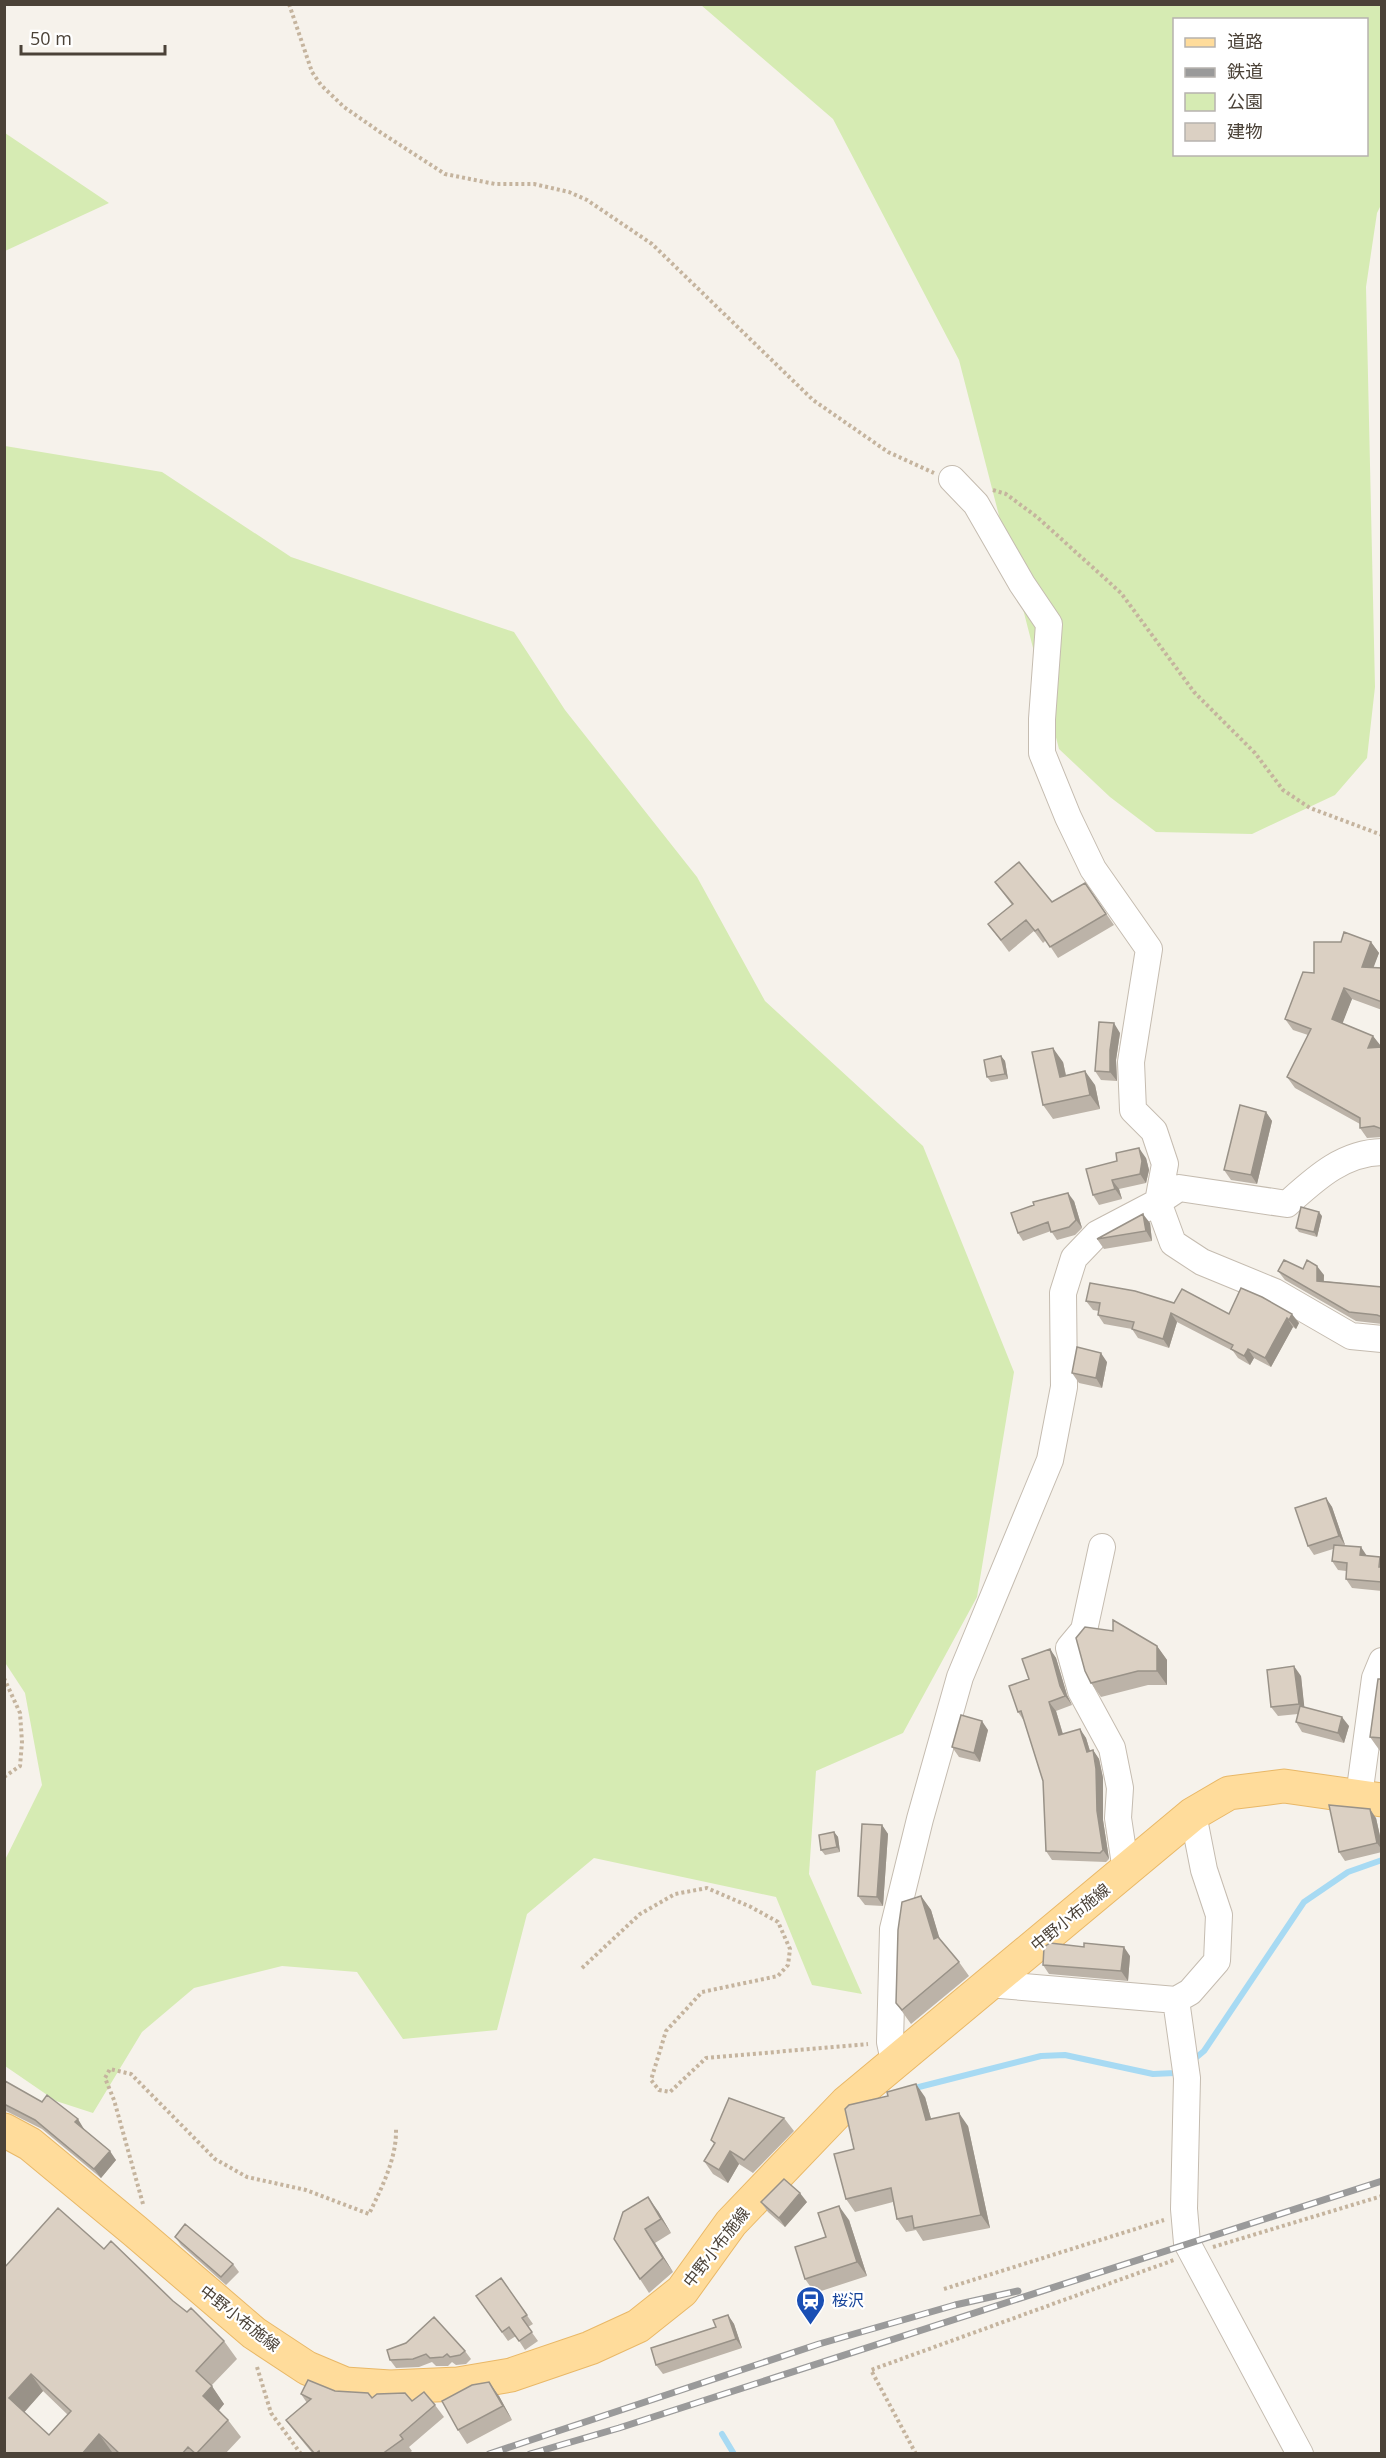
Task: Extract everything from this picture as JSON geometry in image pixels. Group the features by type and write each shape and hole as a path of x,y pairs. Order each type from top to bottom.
{"main road":[{"name":"中野小布施線","path":"4,2130 30,2144 254,2333 307,2368 345,2384 390,2386 458,2384 511,2375 590,2348 638,2326 682,2291 731,2223 846,2103 892,2051 988,1984 1193,1814 1229,1793 1284,1786 1370,1798"}],"street":[{"path":"952,479 976,504 1022,584 1049,624 1042,718 1042,753 1068,817 1093,868 1149,949 1131,1062 1133,1110 1154,1131 1165,1164 1158,1202 1173,1243 1202,1262 1275,1292 1351,1336 1382,1340"},
{"path":"892,2051 893,1929 920,1819 960,1677 1050,1460 1064,1387 1064,1293 1074,1258 1097,1234 1158,1202 1179,1188 1287,1204 1322,1172 1363,1153 1382,1152"},
{"path":"1102,1547 1084,1630 1069,1648 1081,1691 1112,1748 1120,1788 1118,1818 1126,1871"},
{"path":"1370,1798 1375,1678 1382,1661"},
{"path":"988,1984 1176,2000 1190,1992 1217,1961 1219,1915 1204,1870 1193,1814"},
{"path":"1176,2000 1187,2078 1185,2214 1187,2243 1300,2454"}],"path":[{"path":"289,4 312,72 321,85 371,126 445,174 495,184 534,184 552,187 586,200 652,244 813,400 839,420 888,452 915,466 1006,494 1093,565 1121,592 1194,692 1255,753 1282,790 1310,808 1382,835"},
{"path":"4,1678 20,1713 22,1742 20,1766 4,1777"},
{"path":"582,1968 640,1914 675,1894 707,1888 751,1907 778,1922 790,1949 788,1965 778,1976 702,1992 666,2031 651,2080 659,2090 670,2091 706,2058 892,2051"},
{"path":"135,2231 147,2215 114,2100 105,2078 110,2069 131,2074 215,2159 247,2177 306,2190 369,2214 386,2179 396,2140 396,2128"},
{"path":"916,2454 871,2370 1193,2253 1382,2196"},
{"path":"944,2289 1185,2214"},
{"path":"254,2333 257,2366 271,2413 301,2454"}],"green space":[{"path":"701,5 1381,5 1381,205 1377,213 1366,287 1375,687 1367,758 1335,795 1252,834 1156,832 1110,797 1059,749 959,360 833,119"},
{"path":"5,133 109,203 5,251"},
{"path":"5,446 162,472 291,557 514,632 565,710 697,877 765,1001 923,1146 1014,1372 977,1597 903,1733 816,1771 809,1874 862,1994 812,1985 776,1897 594,1858 527,1914 497,2030 403,2039 357,1972 282,1966 194,1988 142,2032 93,2113 56,2101 5,2066 4,1862 42,1785 25,1693 4,1661"}],"building":[{"path":"1019,862 1052,902 1085,883 1106,914 1050,947 1038,929 1035,931 1026,920 1001,940 988,924 1013,904 995,882"},
{"path":"1344,932 1371,942 1362,967 1382,968 1382,1002 1344,988 1332,1019 1373,1036 1368,1048 1382,1047 1382,1129 1374,1126 1360,1128 1360,1118 1287,1077 1311,1029 1285,1019 1303,972 1314,973 1314,942 1341,942"},
{"path":"1099,1022 1114,1023 1110,1072 1095,1071"},
{"path":"1053,1048 1060,1077 1085,1071 1090,1095 1043,1105 1032,1052"},
{"path":"1001,1056 1005,1074 987,1077 984,1060"},
{"path":"1240,1105 1266,1112 1251,1175 1224,1170"},
{"path":"1139,1148 1142,1161 1140,1174 1112,1180 1115,1189 1093,1195 1086,1169 1117,1161 1116,1153"},
{"path":"1068,1193 1076,1220 1069,1227 1051,1232 1048,1222 1018,1233 1011,1213 1034,1205 1033,1202"},
{"path":"1301,1207 1319,1212 1314,1232 1296,1228"},
{"path":"1143,1214 1146,1231 1097,1239"},
{"path":"1284,1260 1303,1269 1307,1260 1317,1266 1317,1281 1382,1287 1382,1317 1349,1312 1278,1271"},
{"path":"1090,1283 1135,1291 1174,1303 1182,1289 1229,1314 1241,1288 1292,1314 1289,1320 1287,1318 1265,1358 1248,1349 1244,1356 1231,1349 1233,1345 1171,1313 1163,1339 1132,1329 1134,1322 1098,1315 1100,1303 1086,1301"},
{"path":"1077,1347 1101,1353 1096,1378 1072,1373"},
{"path":"1326,1498 1339,1536 1308,1546 1295,1508"},
{"path":"1334,1545 1361,1547 1360,1555 1380,1557 1382,1582 1346,1579 1347,1563 1332,1561"},
{"path":"1113,1620 1157,1646 1157,1671 1138,1671 1091,1683 1085,1671 1076,1638 1085,1627 1113,1631"},
{"path":"1050,1649 1065,1696 1049,1702 1059,1735 1080,1729 1087,1752 1093,1750 1097,1811 1103,1850 1100,1853 1046,1851 1043,1781 1021,1711 1018,1712 1009,1686 1029,1679 1022,1659"},
{"path":"1294,1666 1299,1704 1271,1707 1267,1670"},
{"path":"1378,1679 1382,1679 1382,1738 1370,1737"},
{"path":"1300,1706 1342,1717 1338,1733 1296,1722"},
{"path":"961,1715 982,1721 974,1753 952,1747"},
{"path":"1329,1805 1370,1809 1377,1843 1339,1852"},
{"path":"862,1824 882,1825 877,1897 858,1896"},
{"path":"834,1832 837,1847 821,1850 819,1835"},
{"path":"921,1896 934,1939 938,1937 959,1962 902,2010 896,2003 898,1930 902,1902"},
{"path":"1050,1943 1084,1947 1084,1943 1124,1947 1121,1971 1043,1965 1044,1947"},
{"path":"5,2081 42,2102 47,2095 78,2119 75,2122 110,2151 94,2169 35,2120 4,2104"},
{"path":"916,2084 926,2120 959,2113 981,2215 914,2228 912,2216 897,2219 891,2188 846,2199 834,2154 854,2149 845,2109 849,2105 888,2096 887,2092"},
{"path":"729,2098 784,2118 744,2160 730,2151 719,2170 704,2161 715,2143 711,2140"},
{"path":"784,2179 800,2193 779,2218 761,2202"},
{"path":"648,2197 661,2219 645,2229 663,2258 640,2279 614,2239 623,2212"},
{"path":"839,2206 857,2262 805,2279 795,2247 826,2237 818,2213"},
{"path":"58,2208 104,2249 111,2241 173,2301 187,2312 191,2308 224,2341 196,2371 212,2386 203,2396 228,2420 196,2454 188,2447 182,2454 120,2454 99,2434 82,2454 4,2454 4,2268","holes":["31,2374 71,2411 49,2435 9,2398"]},
{"path":"185,2224 233,2264 221,2277 175,2237"},
{"path":"501,2278 527,2315 522,2318 532,2332 519,2341 509,2327 502,2332 476,2296"},
{"path":"728,2315 736,2339 656,2365 651,2348 716,2327 713,2320"},
{"path":"434,2317 465,2351 460,2355 450,2357 447,2354 443,2357 430,2358 426,2354 413,2359 390,2360 387,2350 406,2343"},
{"path":"308,2380 335,2391 368,2393 372,2398 377,2394 405,2393 412,2401 424,2392 435,2405 400,2435 403,2439 382,2454 320,2454 319,2451 315,2454 286,2420 311,2399 301,2394"},
{"path":"489,2382 503,2406 458,2430 442,2401 472,2385"}],"waterway":[{"path":"1192,2061 1204,2051 1304,1902 1348,1872 1382,1860"},
{"path":"911,2089 1041,2056 1065,2055 1153,2074 1175,2073 1178,2070"},
{"path":"722,2434 734,2454"}],"railway":[{"path":"530,2454 619,2428 1382,2181"},
{"path":"489,2454 819,2344 955,2305 1018,2291"}],"place":[{"name":"桜沢","path":"811,2326"}]}
